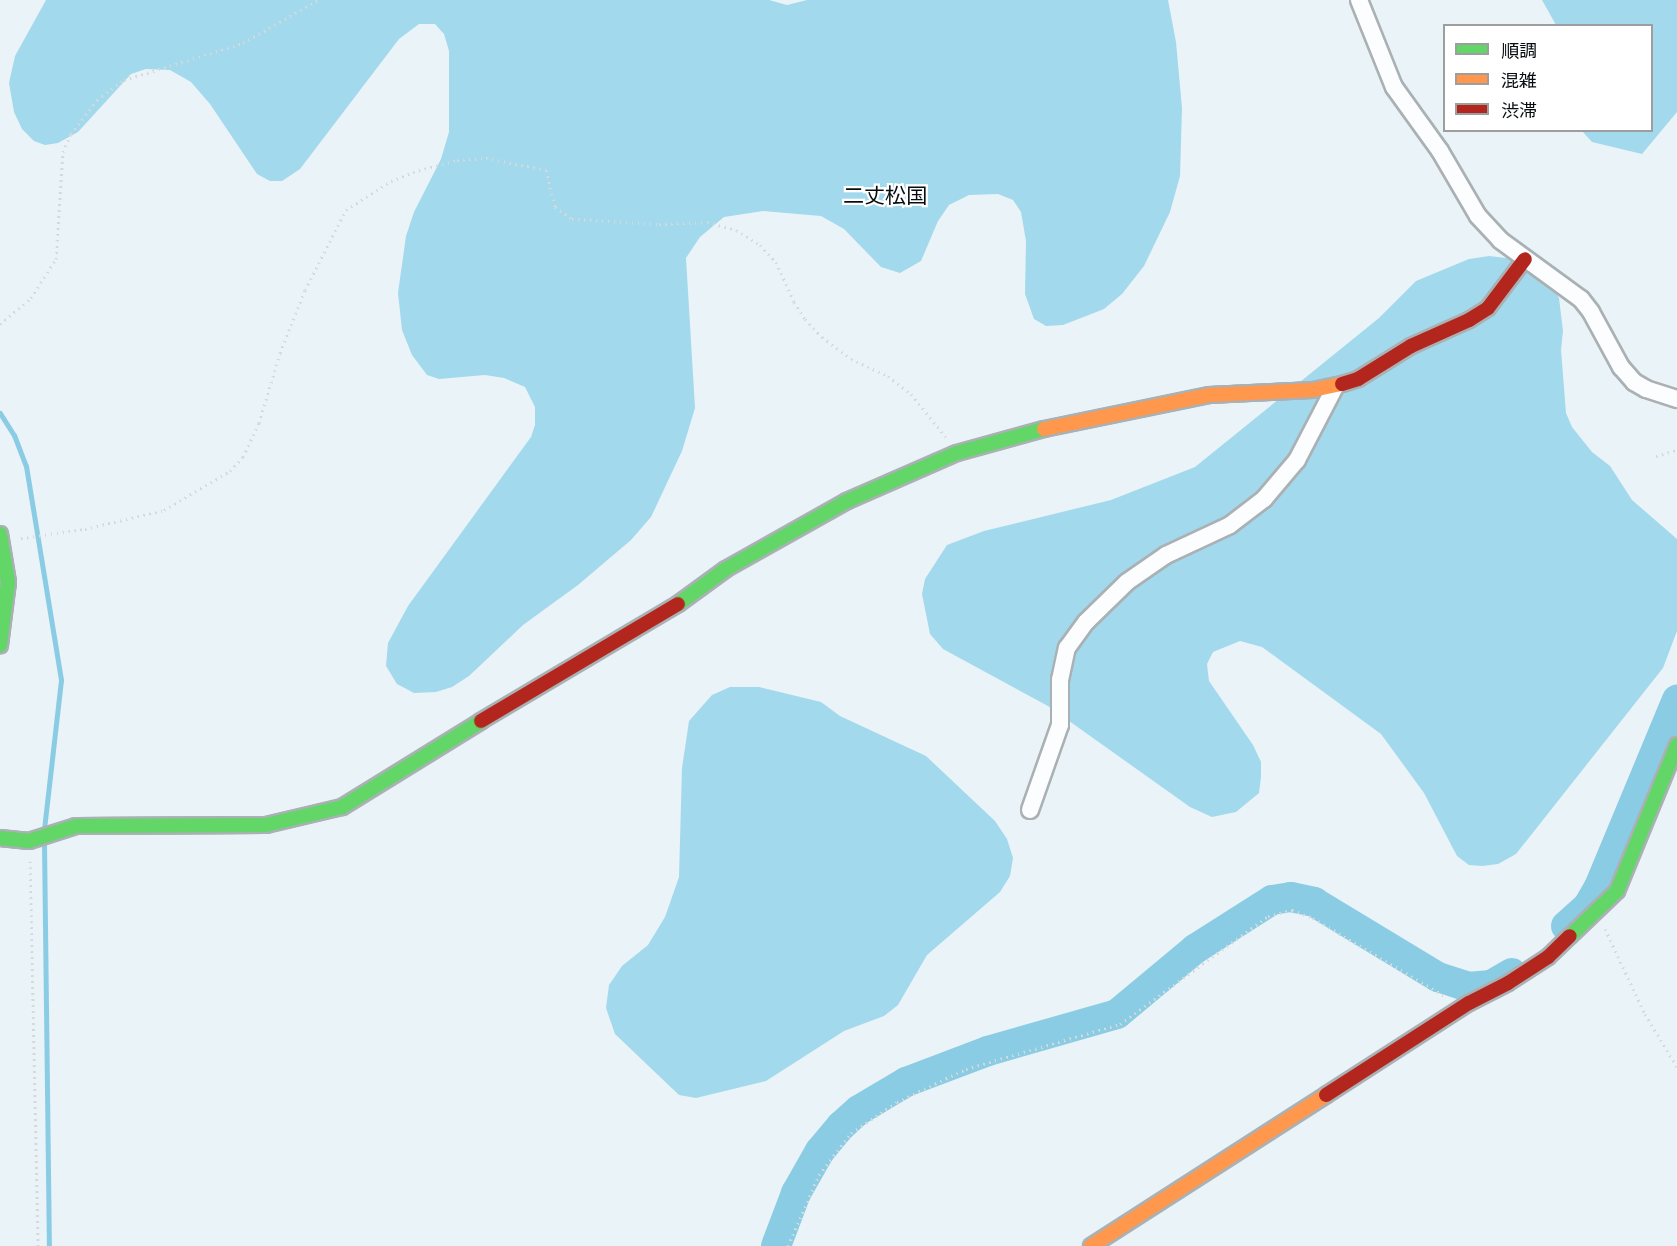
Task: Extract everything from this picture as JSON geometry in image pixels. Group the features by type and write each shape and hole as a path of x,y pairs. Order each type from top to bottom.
{"street":[{"path":"1359,0 1394,87 1440,151 1478,216 1500,240 1581,299 1591,312 1621,367 1634,382 1646,389 1677,399"},
{"path":"0,838 29,841 76,826 266,825 342,807 460,733 561,676 669,610 726,569 847,501 957,453 1011,436 1142,406 1209,395 1335,387 1358,379 1411,346 1478,314 1506,287 1526,259"},
{"path":"1030,810 1060,725 1060,680 1067,648 1086,622 1127,582 1166,555 1230,525 1264,499 1297,460 1335,387"},
{"path":"0,645 8,582 1,537"},
{"path":"1091,1246 1469,1003 1508,983 1548,957 1617,891 1677,745"}],"path":[{"path":"0,324 31,298 56,259 63,152 71,134 97,100 124,80 243,43 318,0"},
{"path":"1,537 85,529 164,510 231,471 243,457 259,423 280,353 305,290 346,210 391,181 413,171 457,160 486,158 546,170 555,207 572,219 659,224 707,222 744,235 760,245 776,262 794,302 810,325 850,359 888,376 911,393 957,453"},
{"path":"1656,456 1677,450"},
{"path":"29,841 38,1246"},
{"path":"788,1246 819,1174 851,1133 897,1102 966,1069 1120,1024 1268,916 1292,910 1313,918 1441,995 1469,1003"},
{"path":"1597,911 1645,1014 1677,1067"}],"shaded area":[{"path":"46,0 769,0 787,5 807,0 1168,0 1176,42 1182,108 1180,176 1170,212 1144,266 1122,294 1104,309 1063,325 1046,326 1034,319 1025,294 1026,241 1021,212 1013,200 998,194 969,195 949,205 938,221 921,261 900,273 881,267 844,229 821,216 763,211 724,217 700,237 686,258 695,408 682,451 651,517 631,540 578,585 523,625 469,676 452,687 436,692 414,693 397,684 386,666 388,643 408,606 531,437 535,425 535,407 525,387 504,378 485,375 439,379 427,375 412,355 402,330 398,293 406,236 414,212 441,159 449,132 449,51 444,34 435,24 419,24 399,39 300,169 282,181 270,181 257,174 210,104 191,82 170,70 146,69 131,74 78,132 58,143 45,145 34,141 22,129 14,112 9,83 15,56"},
{"path":"1542,0 1677,0 1677,112 1642,154 1592,142 1583,132 1653,132 1653,24 1555,24"},
{"path":"1489,256 1523,260 1548,279 1559,298 1563,331 1561,350 1566,413 1572,427 1592,452 1610,466 1632,500 1677,539 1677,631 1663,668 1516,854 1498,864 1482,866 1469,865 1457,856 1424,793 1381,734 1262,647 1240,641 1213,652 1207,664 1209,681 1253,745 1261,762 1259,793 1236,812 1212,817 1190,807 1048,706 943,649 930,634 922,594 925,579 947,545 984,531 1111,500 1195,467 1379,318 1416,281 1469,259"},
{"path":"730,687 759,687 821,702 840,716 926,756 995,821 1007,839 1013,858 1010,876 1000,892 927,955 898,1005 884,1016 844,1031 766,1081 696,1098 679,1095 615,1034 606,1008 609,985 622,966 648,945 665,917 679,877 682,768 689,721 712,695"}],"waterway":[{"path":"0,413 14,435 26,466 61,680 44,830"},
{"path":"1566,926 1588,906 1599,887 1677,700"},
{"path":"44,843 49,1246"},
{"path":"776,1246 796,1193 820,1151 841,1126 859,1110 906,1082 988,1051 1117,1014 1195,949 1272,900 1291,897 1314,902 1438,977 1468,987 1491,985 1512,973"}],"traffic: fast":[{"path":"678,604 726,569 847,501 957,453 1044,429"},
{"path":"0,534 8,582 0,645"},
{"path":"0,838 29,841 76,826 266,825 342,807 481,721"},
{"path":"1570,936 1617,891 1677,745"}],"traffic: slow":[{"path":"1044,429 1209,395 1313,390 1342,384"},
{"path":"1091,1246 1326,1095"}],"traffic: jam":[{"path":"1342,384 1358,379 1411,346 1469,320 1488,308 1525,259"},
{"path":"481,721 678,604"},
{"path":"1326,1095 1469,1003 1508,983 1548,957 1570,936"}],"district":[{"name":"二丈松国","path":"885,196"}]}
